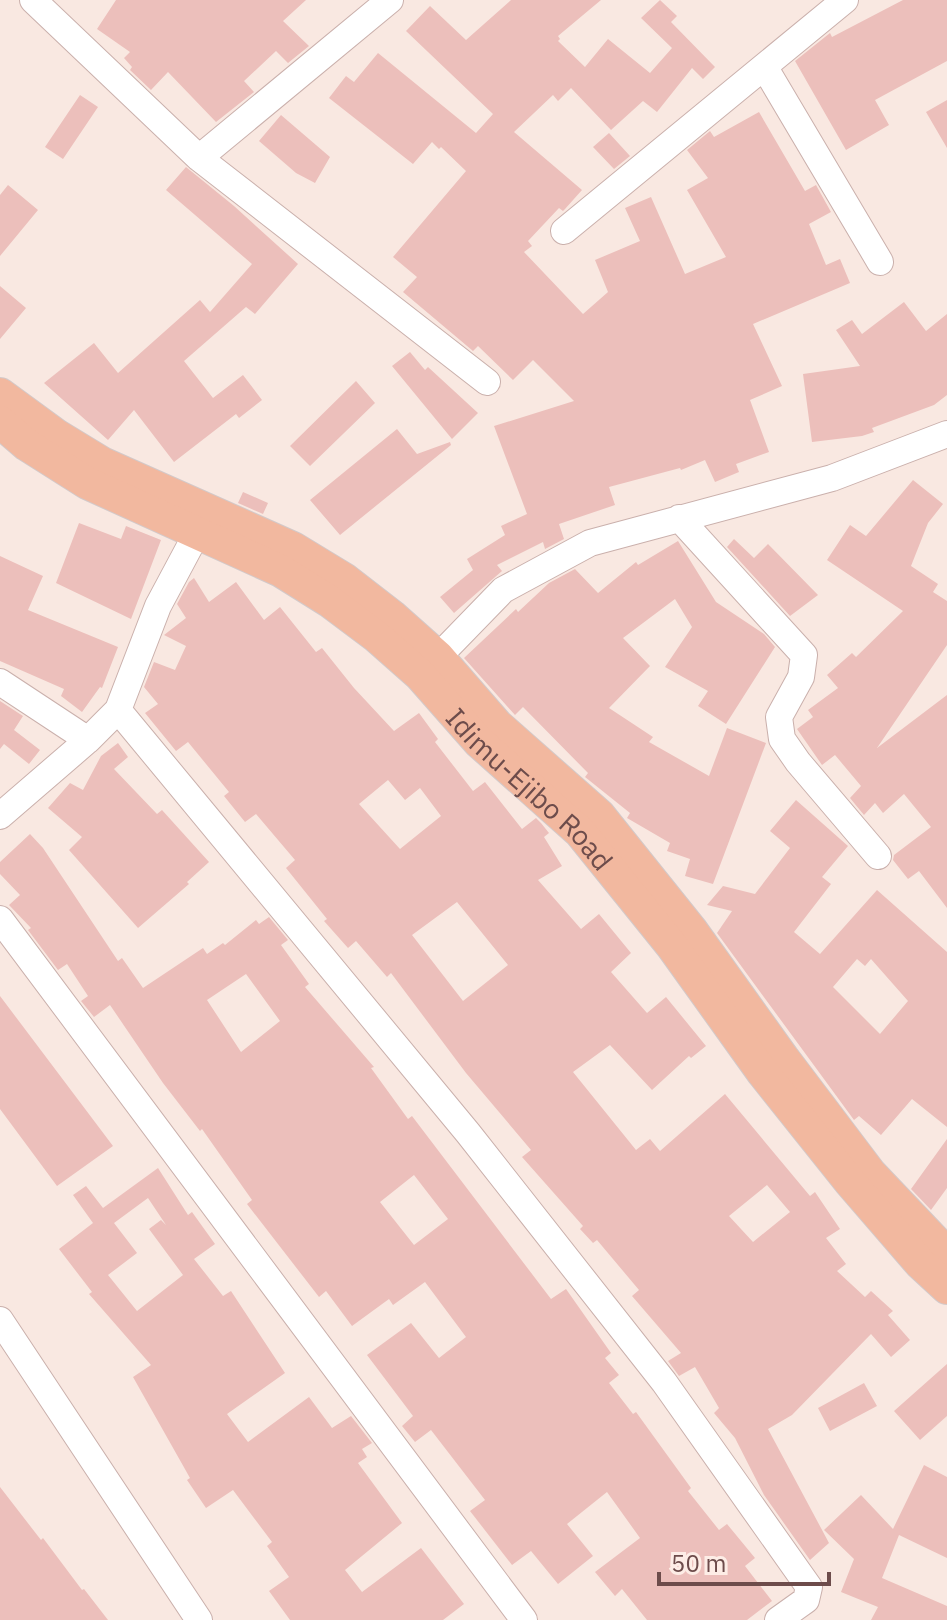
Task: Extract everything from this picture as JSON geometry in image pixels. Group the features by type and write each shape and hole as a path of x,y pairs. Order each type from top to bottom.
{"main road":[{"name":"Idimu-Ejibo Road","path":"0,394 56,435 102,463 293,548 344,579 438,657 497,725 599,815 692,931 870,1173 947,1254"},
{"name":"Idimu-Ejibo Road","path":"0,422 27,445 87,483 281,571 329,601 420,675 479,742 580,832 672,946 763,1073 840,1170 920,1263 947,1288"}],"street":[{"path":"33,0 199,158 487,382"},
{"path":"199,158 390,0"},
{"path":"564,231 845,0"},
{"path":"765,68 880,262"},
{"path":"438,657 503,590 590,543 832,478 947,434"},
{"path":"679,518 804,655 801,677 779,717 782,739 878,856"},
{"path":"0,816 118,710 158,606 197,533"},
{"path":"0,682 88,740"},
{"path":"118,710 468,1133 664,1382 809,1587 806,1600 778,1620"},
{"path":"0,919 524,1620"},
{"path":"0,1320 199,1620"}],"building":[{"path":"116,0 306,0 283,21 309,46 288,63 276,51 244,81 254,92 216,122 168,72 151,90 130,70 132,67 124,58 130,52 97,29"},
{"path":"511,0 601,0 558,36 558,41 585,67 608,39 650,73 672,48 641,18 660,0 677,16 671,22 715,67 703,79 692,68 657,112 643,101 611,130 571,88 558,101 553,95 514,132 582,190 563,211 559,208 528,241 532,246 524,252 583,314 608,292 595,260 640,241 625,208 651,197 685,274 726,257 687,190 708,178 687,150 710,131 714,137 759,112 805,191 816,185 831,212 809,224 826,265 840,259 850,283 753,324 782,386 750,400 769,452 736,464 739,472 715,482 705,460 681,470 609,487 615,505 559,524 564,539 545,549 543,542 497,565 502,571 454,613 440,597 473,570 467,559 505,535 501,526 527,514 494,426 574,401 533,360 513,380 478,346 473,351 403,292 417,277 393,257 466,171 432,142 413,164 329,98 346,76 354,82 378,53 476,133 493,114 406,31 430,6 466,40"},
{"path":"903,0 947,0 947,61 875,100 889,125 846,150 795,61 830,33 832,37"},
{"path":"80,95 98,107 63,159 45,147"},
{"path":"947,100 947,148 926,112"},
{"path":"281,115 330,157 315,183 296,173 259,141"},
{"path":"609,133 630,156 614,169 593,147"},
{"path":"186,167 298,264 255,314 246,307 184,361 213,398 243,375 262,400 239,418 236,414 174,462 134,410 108,440 44,383 94,343 118,373 200,300 210,312 252,264 166,190"},
{"path":"8,185 38,210 0,256 0,195"},
{"path":"0,286 26,308 0,339"},
{"path":"904,302 926,331 947,314 947,395 934,405 872,428 874,432 812,442 803,374 860,366 836,330 852,320 862,334"},
{"path":"410,352 425,370 428,367 478,413 452,439 392,366"},
{"path":"356,381 375,403 310,466 290,446"},
{"path":"397,429 417,454 450,442 451,445 340,535 310,500"},
{"path":"913,480 943,504 928,523 911,566 938,584 933,592 947,601 947,645 877,748 947,695 947,908 919,871 908,879 893,860 894,855 931,827 904,794 883,813 875,803 864,815 850,798 861,786 835,755 822,765 797,729 813,717 808,710 838,688 827,675 852,653 856,657 903,611 827,560 850,525 866,536"},
{"path":"243,492 268,503 263,514 238,503"},
{"path":"79,523 121,539 126,526 161,540 131,619 56,583"},
{"path":"734,539 754,558 768,544 818,595 790,616 727,547"},
{"path":"678,541 716,602 764,634 775,647 726,724 698,706 708,691 665,667 692,627 675,599 623,638 650,666 609,708 653,737 649,742 709,776 727,728 766,743 713,884 685,876 690,859 667,851 670,843 627,818 630,813 585,777 588,773 523,707 515,715 464,658 549,583 575,569 598,593 636,562 638,565"},
{"path":"0,556 43,576 28,610 118,647 102,688 82,712 61,696 64,689 0,661"},
{"path":"194,578 209,602 236,582 264,620 280,607 316,652 322,648 394,731 419,713 438,739 435,742 473,791 485,782 522,829 536,818 541,823 549,833 544,837 562,866 538,880 581,929 599,914 631,953 611,972 647,1013 666,997 706,1046 691,1058 689,1056 652,1090 610,1045 573,1072 636,1150 650,1139 660,1151 725,1094 810,1196 815,1192 840,1229 826,1238 846,1264 837,1271 865,1297 871,1291 893,1311 888,1315 910,1340 891,1357 871,1334 792,1415 768,1429 829,1543 810,1560 764,1495 735,1438 714,1413 719,1408 695,1367 679,1376 668,1361 681,1353 632,1296 639,1290 597,1240 593,1243 580,1229 583,1226 522,1157 531,1150 466,1073 391,973 387,977 356,941 348,948 324,921 327,919 286,868 295,860 256,814 245,822 224,796 229,792 188,742 176,751 145,713 158,704 144,687 154,662 175,670 186,646 164,635 186,618 177,604","holes":["388,780 405,800 420,788 441,816 400,849 359,804","457,902 508,965 463,1001 412,935","767,1185 790,1212 753,1242 729,1216"]},
{"path":"0,701 23,716 14,730 40,750 29,764 4,744 0,749"},
{"path":"118,743 128,757 114,769 157,814 162,810 209,862 187,882 189,884 138,928 69,850 82,837 48,808 70,783 83,790 101,756"},
{"path":"796,800 848,846 822,877 831,884 794,932 820,954 877,890 947,952 947,1127 912,1099 881,1135 859,1116 854,1120 717,933 732,911 707,905 723,886 755,894 790,848 770,831","holes":["857,959 865,966 871,959 908,1001 880,1034 833,987"]},
{"path":"30,834 43,848 118,961 122,958 143,988 203,948 207,954 223,943 225,945 256,920 259,924 269,917 288,940 281,945 309,984 305,987 374,1067 371,1068 408,1119 412,1116 551,1299 566,1289 611,1353 605,1358 619,1375 609,1383 633,1414 636,1412 691,1488 688,1491 719,1530 727,1524 755,1558 745,1566 772,1601 747,1620 647,1620 622,1589 615,1596 595,1572 640,1538 607,1492 567,1524 593,1556 558,1584 531,1551 512,1565 470,1511 485,1500 431,1430 415,1442 402,1426 413,1416 367,1355 411,1323 439,1358 466,1337 425,1282 393,1305 389,1299 352,1326 326,1291 319,1297 247,1204 252,1200 202,1129 200,1131 163,1083 110,1005 94,1017 81,1001 88,996 67,964 58,970 28,930 31,928 9,905 20,895 0,874 0,862","holes":["246,974 280,1021 241,1052 207,1000","414,1175 448,1219 414,1245 380,1202"]},
{"path":"0,996 113,1146 57,1186 0,1109"},
{"path":"947,1139 947,1188 931,1210 911,1189"},
{"path":"158,1168 188,1215 192,1212 215,1244 194,1259 223,1296 231,1291 285,1373 227,1414 248,1442 309,1397 332,1428 351,1416 372,1443 362,1449 367,1457 358,1463 402,1523 345,1570 362,1592 421,1548 464,1604 443,1620 290,1620 269,1591 289,1577 267,1546 272,1542 233,1490 206,1508 187,1480 190,1478 133,1377 151,1365 89,1294 92,1292 59,1249 93,1223 73,1195 86,1186 103,1208","holes":["148,1198 166,1225 161,1220 149,1229 183,1275 137,1311 108,1275 137,1253 114,1223"]},
{"path":"947,1364 947,1416 920,1440 894,1411"},
{"path":"864,1383 877,1406 830,1431 818,1408"},
{"path":"924,1465 947,1477 947,1558 899,1535 882,1578 947,1606 947,1620 871,1620 878,1607 841,1592 854,1559 824,1530 861,1495 893,1529"},
{"path":"0,1487 41,1540 43,1538 108,1620 0,1620"}]}
